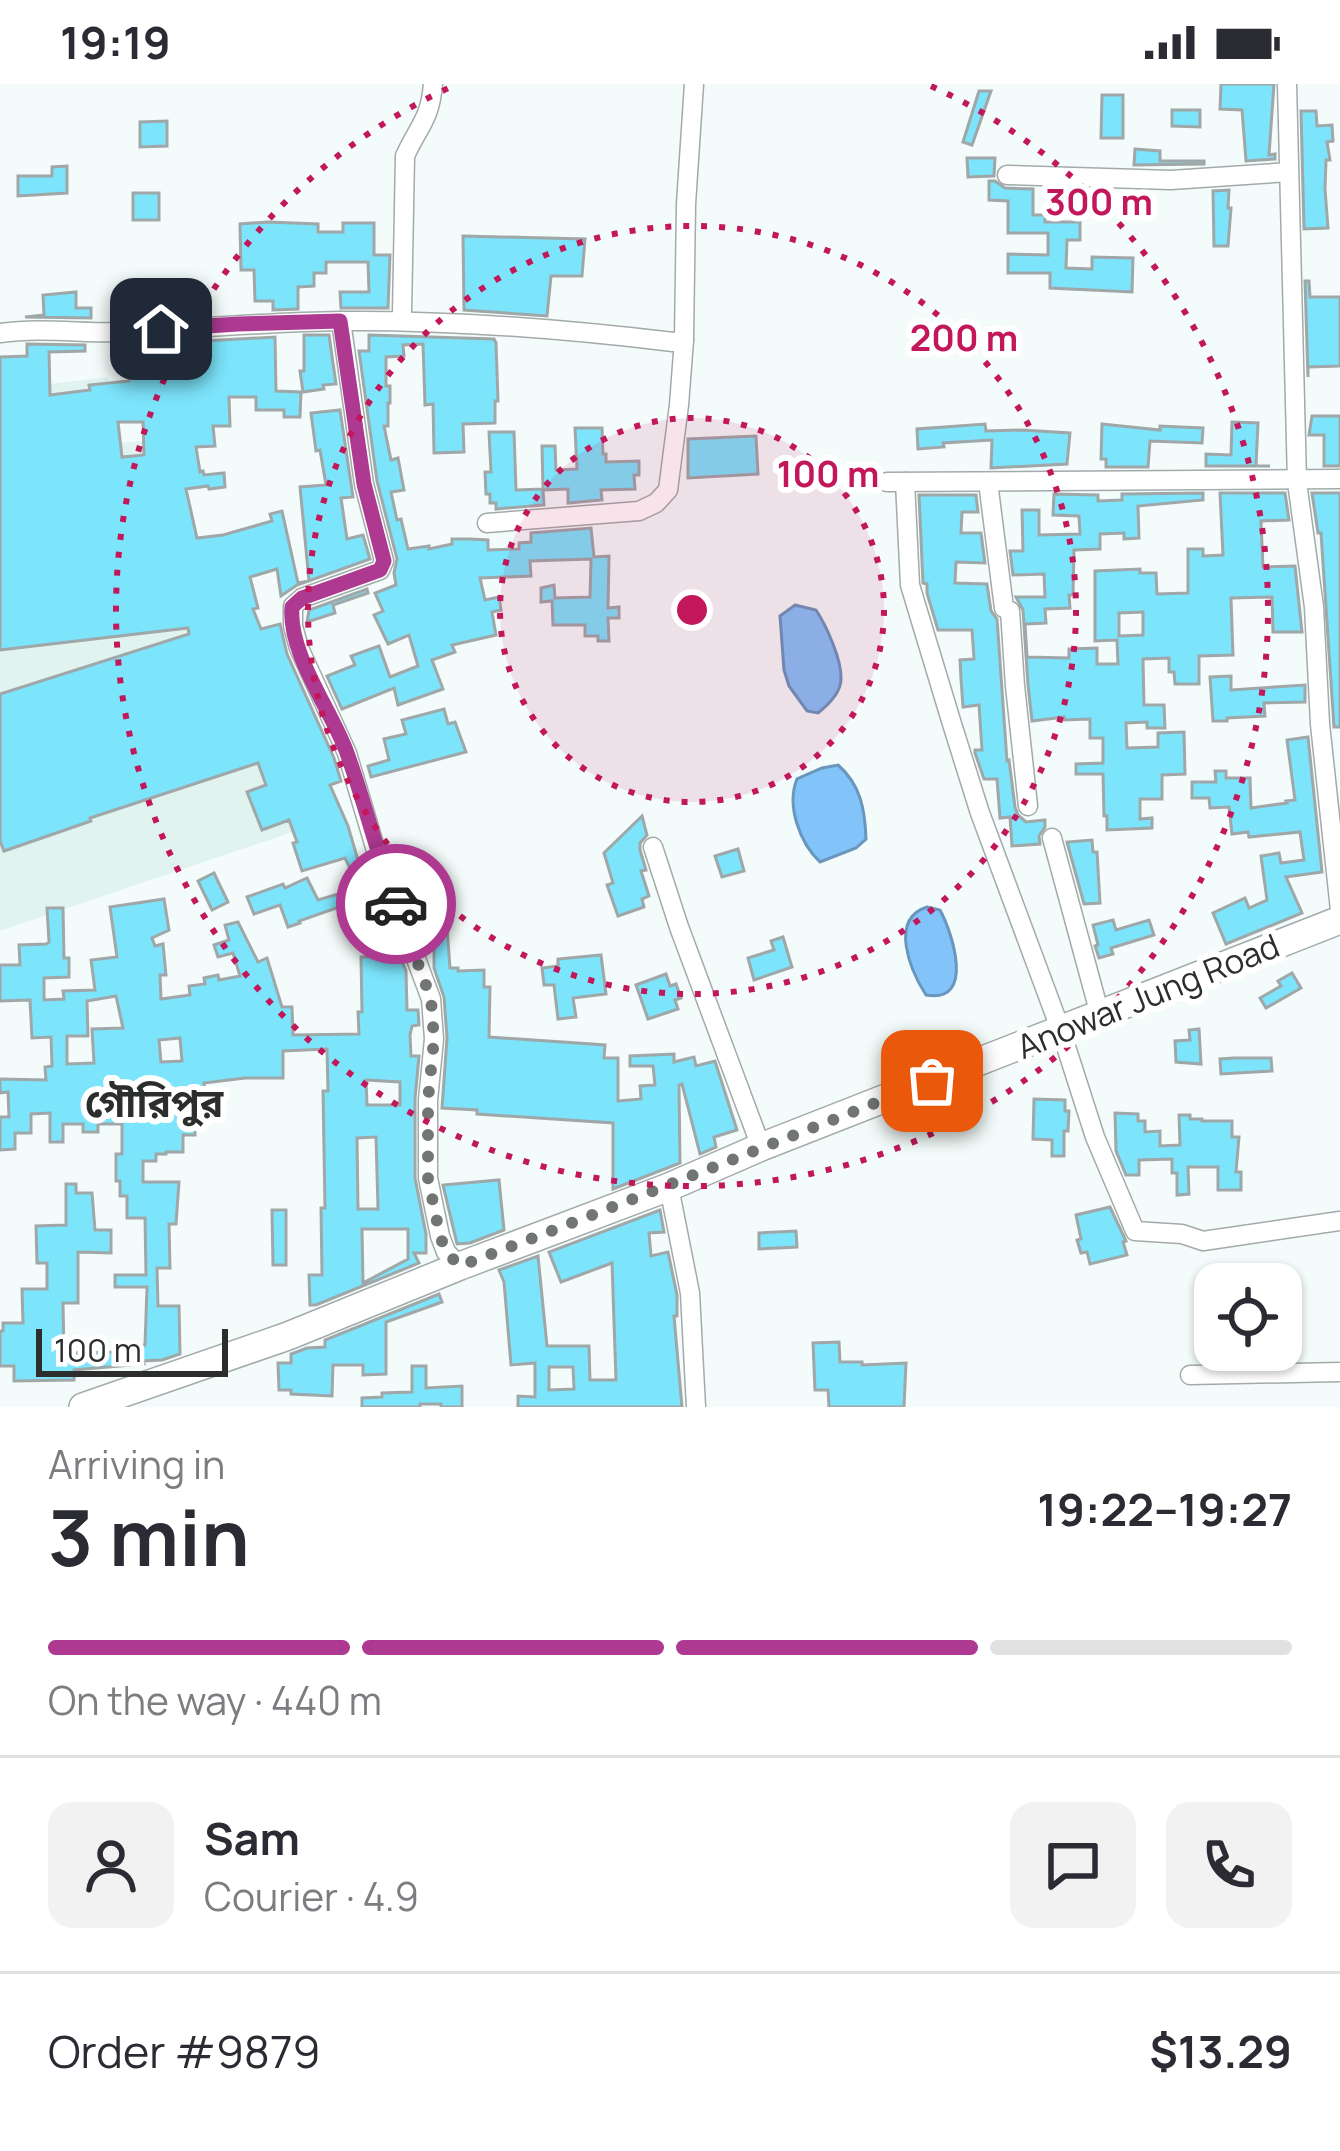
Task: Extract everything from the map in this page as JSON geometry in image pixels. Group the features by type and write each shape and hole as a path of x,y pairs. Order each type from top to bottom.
{"highway":[{"name":"Anowar Jung Road","path":"83,1407 288,1336 1340,920"}],"street":[{"path":"402,313 405,156 430,113 433,84"},
{"path":"487,523 639,511 668,490 684,340 694,84"},
{"path":"1287,84 1297,482 1340,910"},
{"path":"1007,175 1171,180 1289,172"},
{"path":"340,321 364,484 384,561 380,570 302,598 292,607 292,626 347,753 377,854 431,999 434,1039 428,1178 440,1236 446,1252 460,1266"},
{"path":"0,332 433,322 684,340"},
{"path":"1340,479 896,482 910,584 980,813 1061,1031 1094,1137 1135,1231 1182,1234 1203,1241 1340,1221"},
{"path":"988,482 1004,608 1010,611 1028,806"},
{"path":"1052,838 1100,1015"},
{"path":"653,848 760,1147"},
{"path":"669,1187 690,1293 696,1407"},
{"path":"1190,1375 1340,1372"}],"shaded area":[{"path":"108,377 117,443 167,439 213,624 255,613 325,821 0,931 0,390"}],"water":[{"path":"795,605 816,610 839,662 839,689 818,713 807,711 784,670 780,616"},
{"path":"838,765 860,799 866,839 820,862 797,824 794,790 797,779"},
{"path":"927,907 940,910 954,949 956,978 941,995 926,995 906,946 909,922"}],"building":[{"path":"1221,84 1274,84 1269,155 1275,154 1275,159 1246,161 1242,110 1220,109"},
{"path":"979,91 991,91 972,145 963,142"},
{"path":"1102,95 1123,95 1123,138 1101,138"},
{"path":"1172,110 1200,110 1200,127 1172,126"},
{"path":"1301,111 1316,111 1317,126 1332,125 1333,141 1327,142 1330,160 1326,160 1328,228 1304,229"},
{"path":"167,121 167,146 140,147 140,122"},
{"path":"1135,149 1160,151 1160,161 1204,164 1134,165"},
{"path":"967,158 995,158 994,176 968,177"},
{"path":"67,166 67,193 18,196 18,176 52,176 52,167"},
{"path":"989,181 1005,188 1033,189 1033,215 1045,215 1045,222 1080,222 1080,240 1067,240 1066,268 1092,269 1092,257 1133,258 1132,292 1050,288 1050,273 1008,273 1008,254 1048,255 1048,233 1008,233 1008,201 989,200"},
{"path":"1229,190 1228,246 1214,246 1213,191"},
{"path":"133,193 159,193 159,220 133,220"},
{"path":"343,223 374,223 374,255 390,255 388,308 341,308 340,292 369,292 368,262 326,262 326,273 314,273 314,286 298,287 298,309 273,310 273,301 255,301 254,270 241,270 240,224 318,224 318,232 343,232"},
{"path":"463,236 585,239 582,276 551,276 547,316 464,310"},
{"path":"1305,281 1309,281 1310,297 1340,297 1340,366 1308,367 1308,377"},
{"path":"76,292 76,308 91,308 91,318 25,317 44,315 43,295"},
{"path":"304,335 329,335 336,384 303,392"},
{"path":"369,335 494,339 496,343 495,423 463,424 464,452 434,453 433,404 425,405 423,344 403,345 404,356 386,357 390,403 388,426 384,426 391,460 398,458 404,490 391,492 408,549 469,539 488,540 488,550 519,549 519,543 531,542 531,533 591,528 594,557 609,556 608,608 619,607 619,618 608,618 609,641 585,636 585,625 553,625 552,601 541,602 541,588 554,585 555,598 590,597 591,559 530,561 531,576 480,578 485,600 499,597 501,610 492,612 496,635 452,645 455,652 432,660 443,689 398,705 394,688 342,709 327,676 355,665 351,656 379,646 390,677 418,666 409,635 388,644 374,615 383,611 375,593 396,585 397,559 377,481 359,351 369,351"},
{"path":"275,337 276,391 301,392 300,417 284,417 284,410 256,410 256,397 229,397 230,426 213,426 215,446 196,447 200,472 224,473 225,487 186,489 197,538 272,521 270,514 282,511 298,583 307,581 281,596 277,569 250,577 258,608 253,609 261,629 280,624 287,654 334,758 341,781 330,785 369,880 358,885 345,858 302,871 289,820 262,830 247,792 266,785 258,763 4,851 0,841 0,694 189,634 188,628 0,650 0,357 27,356 27,344 85,345 85,351 49,352 50,395 129,381 132,345","holes":["118,422 143,422 144,455 122,457"]},
{"path":"340,410 353,497 341,498 347,539 363,535 370,559 309,581 300,487 326,485 311,413"},
{"path":"1312,416 1340,416 1340,466 1324,466 1324,435 1309,435"},
{"path":"1232,422 1258,423 1256,466 1206,466 1206,454 1231,455"},
{"path":"985,424 986,431 1070,433 1067,464 991,468 992,440 918,449 917,429"},
{"path":"1102,424 1160,430 1160,426 1203,428 1202,443 1150,441 1148,467 1106,467 1106,459 1101,459"},
{"path":"575,428 602,428 606,462 639,461 635,489 601,490 602,500 568,503 568,489 543,490 544,505 496,509 496,503 490,503 485,472 491,472 489,432 514,432 516,490 543,489 542,446 555,446 556,470 577,469"},
{"path":"756,436 758,474 688,478 688,439"},
{"path":"1203,493 1203,500 1138,506 1139,538 1100,534 1100,549 1074,550 1070,608 1045,609 1046,623 1025,624 1027,657 1069,658 1069,649 1097,648 1097,664 1118,664 1117,640 1095,641 1095,571 1140,569 1140,573 1156,573 1157,594 1188,593 1188,549 1203,549 1203,556 1223,555 1220,493 1285,493 1289,520 1261,521 1263,567 1295,566 1302,632 1273,632 1272,597 1231,598 1233,655 1199,656 1199,684 1175,684 1169,658 1143,659 1144,705 1164,705 1165,728 1147,728 1147,722 1126,723 1127,748 1158,747 1158,733 1184,732 1185,774 1162,775 1162,799 1140,799 1140,819 1152,818 1152,828 1107,830 1103,774 1076,774 1076,764 1103,763 1103,738 1090,738 1090,719 1032,721 1023,610 1016,597 1045,597 1044,574 1013,575 1010,551 1023,551 1022,510 1039,510 1039,535 1080,534 1079,516 1053,515 1054,494 1098,495 1098,501 1122,500 1122,494","holes":["1143,612 1143,635 1119,636 1119,613"]},
{"path":"1312,493 1340,493 1340,727 1334,727 1321,533"},
{"path":"919,495 976,495 978,512 962,512 961,533 981,533 985,563 956,562 955,583 987,584 997,619 1015,807 1026,822 1045,820 1040,844 1012,846 1010,817 1000,818 997,779 984,779 975,753 982,750 979,705 963,707 960,660 974,659 972,630 938,630 923,583"},
{"path":"367,589 368,593 333,605 335,613 307,622 309,610"},
{"path":"1231,676 1231,690 1305,685 1305,702 1264,703 1265,716 1213,721 1210,677"},
{"path":"444,709 448,724 455,722 466,752 371,777 368,766 389,760 384,739 406,734 402,720"},
{"path":"1308,737 1322,872 1286,877 1302,913 1226,944 1213,913 1245,898 1249,908 1267,900 1261,856 1279,853 1281,863 1304,860 1300,832 1232,834 1229,807 1210,808 1209,798 1192,798 1192,782 1216,782 1215,771 1226,771 1226,778 1250,778 1251,808 1295,800 1287,740"},
{"path":"642,816 647,835 640,843 646,870 641,871 649,896 642,899 644,907 618,916 607,885 613,883 604,853"},
{"path":"1092,840 1100,903 1084,904 1067,842"},
{"path":"738,849 744,871 722,877 715,856"},
{"path":"214,873 228,902 212,910 198,881"},
{"path":"307,878 318,900 358,888 362,899 288,927 280,905 254,914 247,897"},
{"path":"164,899 169,930 152,938 155,946 163,944 166,975 160,975 161,999 190,995 189,986 205,984 204,978 240,976 233,953 218,957 214,945 229,940 225,925 238,922 258,962 267,958 282,1007 292,1007 293,1035 359,1034 361,957 400,956 406,971 407,1010 418,1010 419,1025 412,1026 410,1035 411,1056 419,1056 415,1178 426,1253 414,1253 419,1263 310,1305 309,1275 322,1275 327,1049 283,1051 283,1078 204,1083 207,1111 204,1119 195,1119 195,1135 183,1135 183,1152 156,1154 156,1161 143,1161 143,1182 179,1182 176,1224 169,1224 170,1268 157,1268 158,1306 179,1306 180,1354 144,1364 74,1370 74,1380 14,1381 14,1366 0,1366 0,1331 3,1323 23,1323 22,1289 47,1289 47,1263 37,1263 36,1226 66,1225 66,1184 76,1184 76,1193 92,1193 95,1230 111,1230 111,1253 78,1252 78,1303 63,1303 64,1353 117,1352 117,1346 145,1345 147,1287 115,1287 115,1275 146,1275 145,1218 127,1218 127,1196 120,1196 120,1181 116,1181 122,1124 98,1124 98,1132 83,1132 83,1124 63,1124 63,1142 50,1142 50,1113 31,1114 31,1133 15,1133 15,1149 0,1150 0,1117 9,1117 8,1092 0,1093 0,1079 46,1080 45,1067 52,1066 51,1037 32,1038 30,1000 0,1001 0,965 20,965 19,945 49,942 47,908 63,908 69,977 44,978 44,1000 64,999 63,991 95,990 91,960 117,957 110,907","holes":["116,996 123,1028 92,1029 94,1063 67,1064 67,1036 88,1036 87,1001","180,1038 182,1061 161,1062 159,1040","366,1080 400,1082 400,1105 367,1105","376,1137 378,1209 358,1209 357,1138","362,1229 408,1229 408,1259 363,1283"]},
{"path":"445,901 450,968 484,970 484,987 490,987 489,1037 605,1045 604,1058 618,1058 618,1101 641,1099 640,1086 655,1085 653,1066 630,1066 630,1056 674,1054 674,1062 694,1057 696,1066 715,1061 737,1130 714,1137 716,1147 700,1154 679,1085 680,1163 613,1189 613,1123 442,1108 447,1038 444,997 434,968 432,914 415,919 411,907"},
{"path":"1113,920 1116,930 1149,920 1154,935 1111,948 1113,954 1099,958 1093,925"},
{"path":"783,937 792,967 754,980 748,958 774,950 771,941"},
{"path":"601,955 606,994 573,998 576,1017 558,1019 554,985 544,985 542,968 558,966 558,959"},
{"path":"1292,973 1301,988 1266,1008 1260,998"},
{"path":"666,974 681,998 675,1000 678,1009 648,1019 636,985"},
{"path":"1199,1029 1201,1064 1176,1062 1175,1041 1190,1040 1189,1030"},
{"path":"1271,1058 1272,1071 1221,1074 1220,1059"},
{"path":"1034,1099 1065,1100 1065,1111 1069,1111 1064,1156 1052,1156 1052,1140 1033,1139"},
{"path":"1115,1113 1138,1114 1138,1121 1145,1121 1145,1132 1160,1131 1160,1146 1180,1145 1179,1115 1232,1121 1232,1137 1239,1137 1236,1172 1241,1172 1241,1190 1218,1190 1218,1167 1188,1167 1189,1194 1177,1195 1172,1159 1139,1160 1139,1175 1126,1175 1116,1151"},
{"path":"499,1180 504,1230 457,1244 443,1185"},
{"path":"1110,1207 1126,1241 1127,1255 1090,1264 1077,1240 1081,1239 1076,1215"},
{"path":"272,1210 286,1210 286,1265 273,1265"},
{"path":"660,1210 664,1232 649,1233 651,1256 668,1252 677,1295 674,1316 682,1407 518,1407 518,1396 535,1397 535,1363 511,1365 499,1270 538,1256 547,1346 589,1346 590,1380 616,1380 612,1263 561,1282 549,1252","holes":["549,1367 573,1367 574,1389 549,1390"]},
{"path":"796,1231 797,1247 759,1249 759,1233"},
{"path":"439,1294 442,1302 386,1322 386,1374 363,1375 363,1365 333,1365 332,1396 279,1390 278,1363 291,1363 291,1354 325,1347 325,1340"},
{"path":"839,1342 840,1362 906,1363 904,1407 829,1407 828,1390 815,1390 813,1343"},
{"path":"412,1366 426,1366 426,1388 462,1386 462,1407 362,1407 362,1398 412,1392"}],"way so far":[{"path":"396,904 431,999 434,1039 428,1178 440,1236 446,1252 460,1266 932,1081"}],"district":[{"name":"গৌরিপুর","path":"154,1103"}],"route":[{"path":"161,329 340,321 364,484 384,561 380,570 302,598 292,607 292,626 347,753 396,904"}]}
